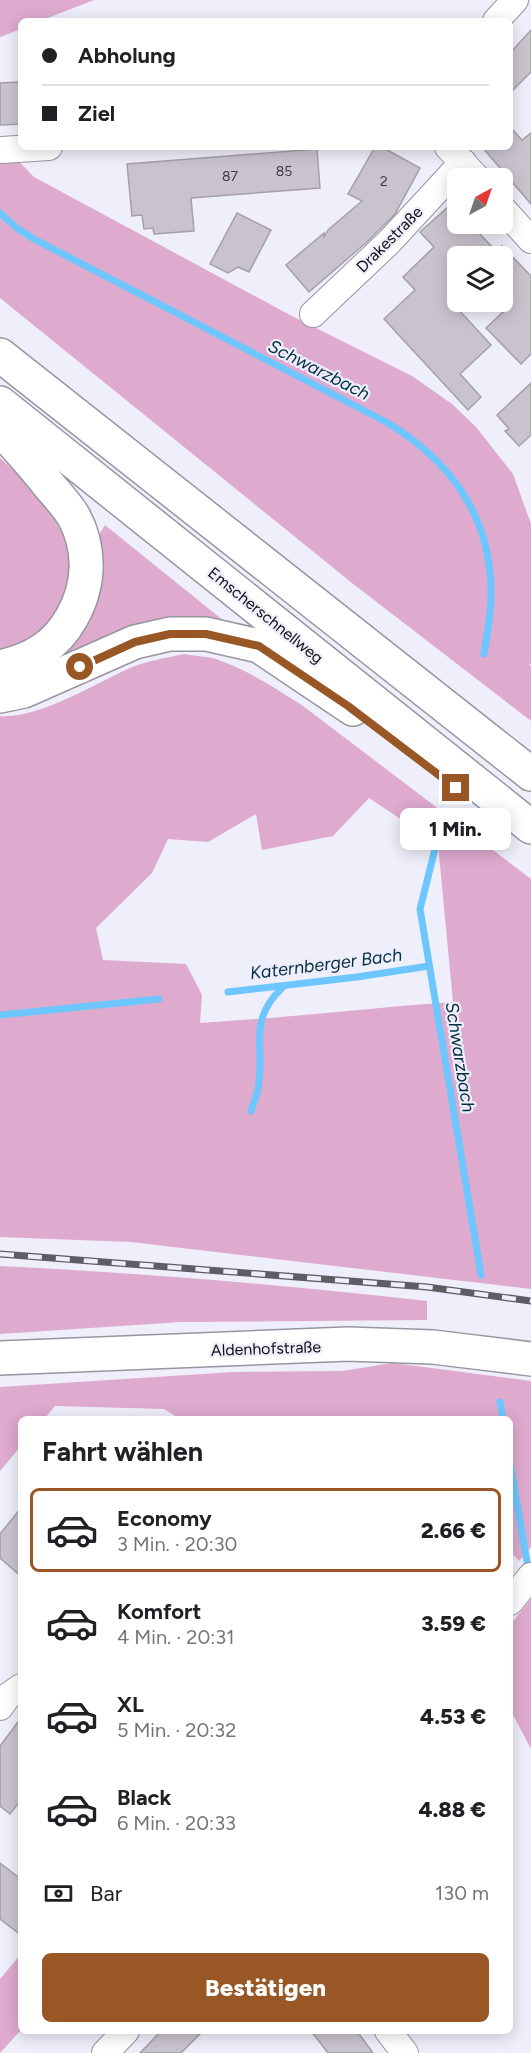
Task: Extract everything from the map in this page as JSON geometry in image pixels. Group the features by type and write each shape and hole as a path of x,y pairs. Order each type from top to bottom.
{"main road":[{"path":"0,355 531,774"},
{"name":"Emscherschnellweg","path":"0,403 531,828"},
{"path":"0,429 73,514 82,536 87,560 87,579 80,603 68,625 53,643 38,654 19,663 0,668"},
{"path":"0,696 24,692 135,642 170,634 206,634 259,646 348,706 474,802 531,828"},
{"name":"Aldenhofstraße","path":"0,1358 348,1344 433,1347 531,1359"}],"street":[{"path":"499,18 515,0"},
{"path":"2,150 18,149"},
{"name":"Drakestraße","path":"313,314 389,242 463,163"},
{"path":"513,220 531,240"},
{"path":"0,1707 8,1696 18,1689"},
{"path":"105,2053 123,2034"},
{"path":"390,2034 405,2053"}],"shaded area":[{"path":"0,0 94,0 48,18 18,18 18,30 0,37"},
{"path":"0,142 34,177 290,315 412,376 452,404 476,427 513,474 531,524 531,663 529,665 531,666 531,721 352,583 0,298"},
{"path":"0,458 21,477 51,513 66,540 72,566 70,591 42,637 0,656"},
{"path":"105,525 224,621 182,617 139,623 53,661 74,641 95,605 103,563 99,535"},
{"path":"184,654 208,657 228,663 303,706 531,879 531,1289 131,1242 0,1237 0,716 32,712 130,668","holes":["369,798 438,844 453,1002 200,1023 202,995 186,964 103,960 96,928 152,873 168,839 208,842 256,814 262,850 333,836"]},
{"path":"0,1266 214,1280 427,1301 427,1320 181,1322 0,1334"},
{"path":"393,1363 531,1381 531,1547 519,1561 513,1554 513,1416 175,1416 164,1409 55,1406 47,1416 18,1416 18,1450 0,1471 0,1387 234,1372 342,1371"},
{"path":"531,1599 531,1749 513,1715 513,1621"},
{"path":"18,1958 18,2033 0,2053 0,1979"}],"building":[{"path":"531,30 531,72 513,90 513,50"},
{"path":"18,82 18,124 0,125 0,83"},
{"path":"513,130 522,140 531,133 531,204 513,183 513,168 500,168 485,150 513,150"},
{"path":"317,150 320,188 191,198 194,231 154,234 153,228 144,229 142,215 132,216 127,164"},
{"path":"373,150 387,150 420,168 395,214 368,241 309,292 286,265 324,233 324,237 328,230 362,201 348,194"},
{"path":"447,208 447,234 480,234 491,246 447,246 447,312 461,312 491,345 460,374 481,397 468,410 384,319 415,290 403,277 434,247 420,232"},
{"path":"237,213 271,230 249,272 238,267 228,273 210,264"},
{"path":"513,257 531,276 531,354 521,364 486,328 503,312 513,312"},
{"path":"531,383 531,435 519,446 505,431 509,429 497,415"},
{"path":"18,1512 18,1573 0,1558 0,1534"},
{"path":"18,1722 18,1804 10,1814 0,1806 0,1746"},
{"path":"0,1863 18,1877 18,1933 0,1919"},
{"path":"158,2034 200,2034 181,2053 140,2053"},
{"path":"313,2034 359,2034 373,2053 328,2053"}],"waterway":[{"name":"Schwarzbach","path":"0,213 34,239 388,423 430,455 448,473 462,493 474,514 483,538 489,563 491,598 484,654"},
{"name":"Schwarzbach","path":"436,845 420,909 481,1275"},
{"name":"Katernberger Bach","path":"228,992 429,966"},
{"path":"251,1111 260,1073 261,1023 272,1000 283,987"},
{"name":"Katernberger Bach","path":"0,1015 159,999"},
{"name":"Schwarzbach","path":"500,1402 502,1416"},
{"name":"Schwarzbach","path":"513,1480 529,1573"}],"railway":[{"path":"0,1254 427,1287 531,1301"}],"route":[{"path":"80,667 135,642 170,634 206,634 259,646 348,706 456,788"}]}
